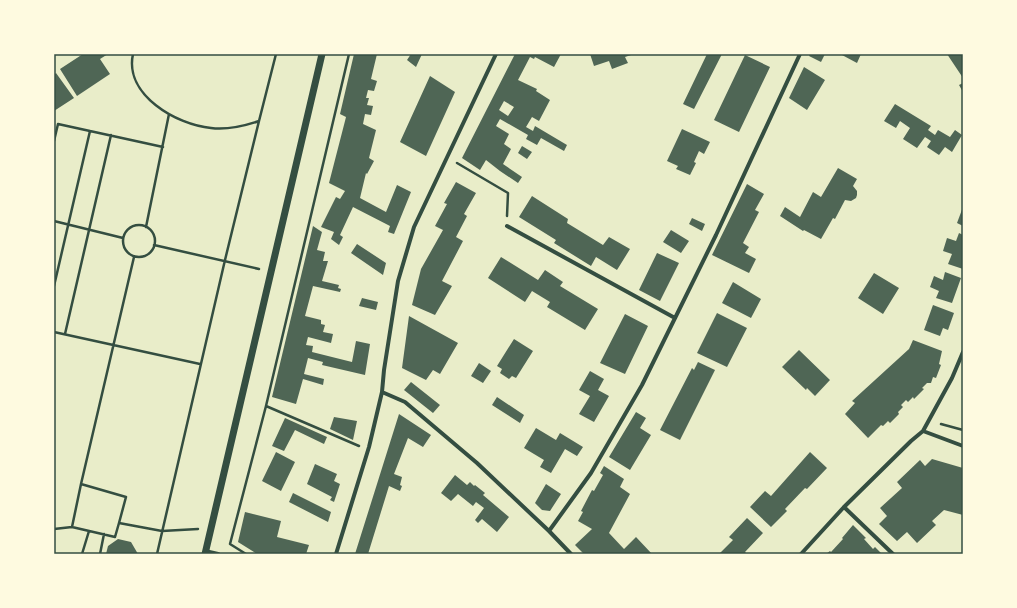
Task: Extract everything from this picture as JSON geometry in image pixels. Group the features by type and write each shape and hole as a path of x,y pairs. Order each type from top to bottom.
{"street":[{"path":"218,554 205,552 322,54"},
{"path":"336,554 369,446 382,392 398,281 414,227 496,54"},
{"path":"549,532 594,466 642,385 716,235 800,54"},
{"path":"507,226 675,318"},
{"path":"801,554 844,507 923,431 952,378 963,352"},
{"path":"382,392 405,402 411,407 476,463 571,554"},
{"path":"923,431 963,446"},
{"path":"844,507 893,554"}],"path":[{"path":"133,54 132,68 141,89 157,106 169,114 197,126 212,129 238,127 259,121"},
{"path":"157,554 224,260 276,54"},
{"path":"246,554 230,544 266,406 349,54"},
{"path":"146,227 169,114"},
{"path":"54,141 58,124 163,147"},
{"path":"54,286 90,131"},
{"path":"65,334 111,136"},
{"path":"457,163 508,193 507,226"},
{"path":"54,221 123,238"},
{"path":"142,226 150,230 153,235 154,245 149,254 134,257 130,255 124,247 123,238 128,229 142,226"},
{"path":"154,245 260,269"},
{"path":"72,527 134,257"},
{"path":"54,332 200,364"},
{"path":"266,406 359,446"},
{"path":"929,421 963,430"},
{"path":"54,529 72,527 115,537 126,496 81,484"},
{"path":"119,523 162,531 198,529"},
{"path":"82,554 89,531"},
{"path":"100,554 104,534"}],"building":[{"path":"83,54 108,54 100,59 110,74 77,96 60,69"},
{"path":"354,54 377,54 371,79 377,81 374,91 368,90 366,98 369,98 367,105 373,106 371,115 365,114 363,124 376,130 369,158 374,161 367,174 366,173 360,198 386,212 397,185 411,192 394,234 388,232 390,226 353,207 340,235 343,237 339,245 331,239 334,232 321,227 336,197 340,199 345,191 329,183 346,117 340,114"},
{"path":"411,54 422,54 416,67 407,60"},
{"path":"515,54 561,54 554,67 535,57 534,59 530,57 518,80 537,89 536,91 550,100 539,121 532,117 526,127 533,131 535,126 567,145 564,151 541,138 537,145 526,139 528,135 500,119 496,126 509,134 504,144 511,149 503,164 522,177 518,183 486,160 480,170 462,158","holes":["504,101 514,107 508,116 499,110"]},
{"path":"590,54 634,54 625,57 628,63 612,69 609,61 594,66"},
{"path":"707,54 722,54 694,109 683,104"},
{"path":"810,54 825,54 821,62 809,56"},
{"path":"861,54 857,63 842,55"},
{"path":"947,54 963,54 963,78"},
{"path":"745,55 770,67 739,132 714,120"},
{"path":"804,67 825,80 807,110 789,98"},
{"path":"56,73 74,98 54,111 54,75"},
{"path":"430,76 455,92 426,156 400,142"},
{"path":"963,83 963,92 959,85"},
{"path":"895,104 931,126 928,130 935,135 938,130 950,137 955,130 962,135 952,152 945,147 939,155 927,147 931,141 925,137 917,148 903,139 910,128 900,121 896,128 884,121"},
{"path":"682,129 710,142 704,154 699,151 694,162 696,163 690,175 676,169 678,166 667,161"},
{"path":"522,146 532,152 527,159 518,153"},
{"path":"838,168 857,179 853,186 857,191 857,195 856,198 851,201 845,200 835,219 833,218 821,239 804,230 803,231 780,216 785,207 800,217 813,192 821,197"},
{"path":"456,182 476,193 464,214 467,216 456,237 463,241 442,281 452,286 435,315 412,305 421,269 443,230 435,226 447,204 444,203"},
{"path":"747,184 764,194 755,210 759,212 743,243 749,247 745,253 756,259 749,273 712,255"},
{"path":"532,196 568,219 567,223 603,245 609,237 630,249 617,270 596,257 591,266 554,243 556,240 519,217"},
{"path":"963,207 963,226 957,223"},
{"path":"692,218 705,224 702,231 689,224"},
{"path":"313,226 322,232 317,250 325,252 323,261 328,261 322,281 339,285 338,288 341,289 340,292 313,286 305,316 321,320 321,324 325,325 323,332 333,334 331,343 308,337 306,345 313,346 312,352 352,362 356,341 370,344 365,375 322,365 323,362 308,358 304,374 324,379 323,385 303,379 296,404 272,397"},
{"path":"671,230 689,241 681,253 663,242"},
{"path":"959,233 963,235 963,269 948,264 952,254 943,251 947,238 956,241"},
{"path":"357,244 386,263 383,275 351,253"},
{"path":"657,253 679,263 660,301 639,290"},
{"path":"501,257 538,280 545,270 563,282 560,286 598,309 585,330 547,307 550,302 532,291 525,302 488,278"},
{"path":"945,272 961,278 952,303 936,298 939,291 930,287 934,276 943,280"},
{"path":"874,273 899,288 883,314 858,298"},
{"path":"733,282 761,299 751,318 722,303"},
{"path":"362,298 378,302 376,310 359,306"},
{"path":"933,305 954,313 948,330 943,328 940,336 924,330"},
{"path":"717,313 747,328 727,367 697,353"},
{"path":"625,314 648,326 625,374 600,363"},
{"path":"409,316 458,343 440,374 433,370 426,380 402,368"},
{"path":"514,339 533,351 516,378 512,376 509,379 500,373 502,369 497,366"},
{"path":"913,340 942,351 939,364 941,365 936,378 933,377 931,383 927,383 922,388 924,389 914,399 913,397 908,402 906,400 901,405 903,407 898,412 899,414 890,423 888,421 883,426 881,425 868,438 845,414 855,403 852,401 909,349"},
{"path":"799,350 830,380 815,396 807,388 806,390 782,367"},
{"path":"698,362 715,370 680,440 660,430 692,368 694,370"},
{"path":"479,363 491,371 483,383 471,376"},
{"path":"590,371 604,379 598,390 609,396 594,422 579,414 590,396 579,390"},
{"path":"411,382 440,405 433,413 404,390"},
{"path":"497,397 524,415 520,423 492,405"},
{"path":"636,412 646,418 640,428 651,435 630,470 609,457"},
{"path":"399,414 431,435 423,447 408,438 394,474 402,477 400,485 402,486 400,491 389,486 368,554 355,554"},
{"path":"334,417 357,421 353,440 330,429"},
{"path":"285,418 327,437 324,444 295,430 284,451 272,446"},
{"path":"536,428 556,440 560,433 583,447 577,456 565,449 551,473 540,467 544,460 524,448"},
{"path":"276,452 295,462 281,491 262,481"},
{"path":"810,452 827,468 785,509 787,511 771,527 750,507 765,491 771,496"},
{"path":"932,459 963,468 963,515 944,510 932,521 936,525 917,543 907,532 897,541 879,524 887,516 880,508 902,488 897,482 920,460 925,466"},
{"path":"315,464 337,474 334,481 340,484 334,502 330,500 332,497 307,484"},
{"path":"604,466 624,479 620,487 630,494 609,533 624,549 636,537 652,554 584,554 575,545 592,529 578,521 583,512 581,511 592,490 594,491 603,475 600,473"},
{"path":"455,475 467,485 470,482 474,486 475,485 485,493 483,495 509,517 497,532 482,519 478,523 475,520 484,508 476,502 473,506 458,494 451,501 441,493"},
{"path":"546,484 561,494 550,511 542,510 535,503"},
{"path":"293,493 331,512 328,522 289,502"},
{"path":"245,512 281,521 277,537 309,545 306,554 257,554 238,542"},
{"path":"747,518 763,533 745,552 747,554 719,554 733,540 729,537"},
{"path":"853,525 866,538 864,539 873,549 875,547 882,554 826,554 830,551 831,552"},
{"path":"118,539 131,542 138,554 106,554 108,546"}]}
